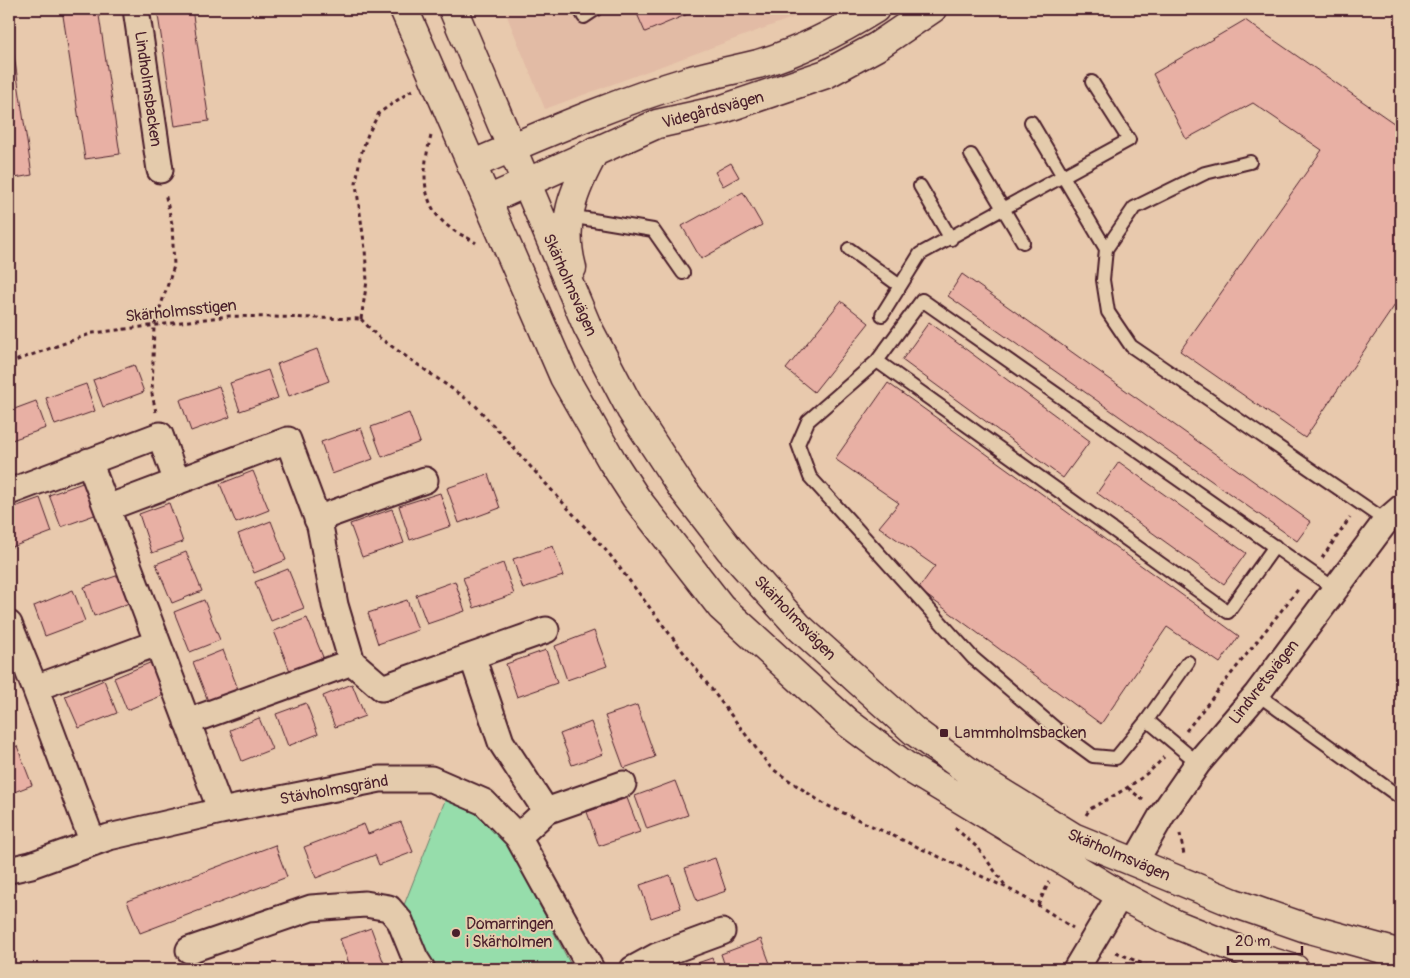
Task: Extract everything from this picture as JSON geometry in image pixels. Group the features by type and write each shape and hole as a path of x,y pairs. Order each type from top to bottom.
{"main road":[{"name":"Skärholmsvägen","path":"404,9 488,200 540,326 587,420 636,498 721,607 848,723 906,766 1120,895 1175,924 1262,959 1295,969"},
{"name":"Skärholmsvägen","path":"454,9 587,326 631,410 682,488 730,550 799,627 914,731 976,777 1073,837 1234,902 1306,928 1401,954"},
{"name":"Videgårdsvägen","path":"488,200 528,184 657,124 720,110 826,74 876,47 932,9"},
{"name":"Videgårdsvägen","path":"471,165 592,114 688,80 760,63 816,40 865,12"},
{"path":"587,326 570,259 567,234 569,216 578,182 596,151"},
{"path":"1120,895 1135,862"}],"street":[{"name":"Lindholmsbacken","path":"136,9 160,170"},
{"path":"9,492 160,435 177,482"},
{"path":"107,508 288,440 317,519 335,605 352,662 382,688 546,630"},
{"path":"90,461 220,812"},
{"path":"317,519 425,480"},
{"name":"Lindvretsvägen","path":"1135,862 1162,815 1198,763 1256,694 1335,589 1394,515"},
{"path":"9,624 93,843"},
{"path":"35,688 157,643"},
{"path":"472,656 501,742 546,811"},
{"path":"187,722 352,662"},
{"name":"Stävholmsgränd","path":"9,870 31,865 109,837 220,812 380,779 431,780 484,802 518,837 591,969"},
{"path":"518,837 546,811 623,784"},
{"path":"1076,969 1120,895"},
{"path":"189,950 311,908 365,904 389,908 400,921 415,958 422,969"},
{"path":"633,969 657,956 722,932"}],"lane":[{"path":"580,9 584,17 596,9"},
{"path":"865,12 876,47"},
{"path":"882,315 920,254 1004,210 1128,140 1092,82"},
{"path":"1031,122 1106,249"},
{"path":"971,155 1023,242"},
{"path":"1250,162 1205,173 1134,208 1106,249 1103,280 1108,312 1131,346 1360,503 1394,515"},
{"path":"920,186 951,238"},
{"path":"569,216 653,230 683,273"},
{"path":"849,249 900,286"},
{"path":"1188,662 1147,720 1116,758 1093,756 1055,728 973,658 810,476 798,444 808,421 877,361 922,300 1335,589"},
{"path":"877,361 1228,612 1275,546"},
{"path":"1256,694 1401,798"},
{"path":"1147,720 1198,763"}],"path":[{"path":"420,86 389,104 379,113 368,134 360,157 356,184 366,248 367,281 361,319 377,336 475,405 482,412 610,555 771,768 824,804 1023,896 1093,942 1154,969"},
{"path":"160,170 172,224 174,266 154,326 152,394 160,435"},
{"name":"Skärholmsstigen","path":"9,363 92,333 229,316 361,319"},
{"path":"1190,862 1181,845 1180,826 1162,815 1128,788 1155,768 1175,744 1311,572 1360,503"}],"shaded area":[{"path":"504,9 816,9 545,109"}],"green space":[{"path":"446,798 473,810 506,841 573,969 432,969 417,947 404,905"}],"building":[{"path":"62,9 98,9 120,154 85,159"},
{"path":"157,9 192,9 209,121 175,126"},
{"path":"635,9 700,9 645,32"},
{"path":"1245,20 1401,128 1401,296 1305,438 1180,351 1322,150 1253,103 1186,139 1153,74"},
{"path":"9,22 32,175 9,179"},
{"path":"731,163 739,177 723,186 715,172"},
{"path":"743,192 762,225 701,259 682,226"},
{"path":"962,274 1311,522 1297,541 948,296"},
{"path":"841,301 869,323 814,392 786,369"},
{"path":"929,322 1090,441 1063,478 902,360"},
{"path":"317,349 329,381 289,396 277,364"},
{"path":"134,365 144,392 103,407 93,380"},
{"path":"268,370 278,398 240,411 230,383"},
{"path":"888,383 1239,636 1220,663 1167,627 1101,724 918,589 935,566 879,527 899,503 835,459"},
{"path":"86,384 95,411 55,425 46,398"},
{"path":"219,386 230,417 191,431 180,400"},
{"path":"36,401 46,428 9,441 9,411"},
{"path":"409,413 420,442 382,457 371,427"},
{"path":"361,428 373,459 332,474 321,442"},
{"path":"1119,462 1246,553 1224,584 1097,493"},
{"path":"253,471 269,510 236,523 220,484"},
{"path":"488,474 500,508 459,523 447,488"},
{"path":"88,481 100,513 61,527 49,495"},
{"path":"440,493 451,526 410,540 399,506"},
{"path":"40,498 52,532 12,547 9,537 9,509"},
{"path":"169,503 183,542 152,553 139,514"},
{"path":"392,509 404,543 362,557 350,524"},
{"path":"271,521 286,560 254,573 238,534"},
{"path":"553,546 563,576 523,589 513,559"},
{"path":"186,552 202,591 172,603 156,564"},
{"path":"503,563 514,594 474,608 463,578"},
{"path":"288,569 304,608 271,621 255,582"},
{"path":"122,574 132,602 94,616 84,587"},
{"path":"455,581 465,611 427,624 416,595"},
{"path":"73,590 85,621 45,636 34,606"},
{"path":"204,600 220,640 190,652 174,612"},
{"path":"407,600 418,630 378,644 368,613"},
{"path":"307,618 323,657 290,671 274,631"},
{"path":"594,631 607,666 567,680 555,646"},
{"path":"223,650 238,689 208,701 193,662"},
{"path":"546,650 557,683 517,697 506,664"},
{"path":"152,662 166,694 127,710 114,678"},
{"path":"104,680 117,713 79,728 65,696"},
{"path":"352,684 365,716 335,727 323,696"},
{"path":"306,703 318,734 288,746 276,714"},
{"path":"637,705 655,757 624,768 605,716"},
{"path":"259,718 272,749 242,761 230,730"},
{"path":"591,722 603,754 572,765 560,734"},
{"path":"17,746 32,785 9,794 9,749"},
{"path":"675,781 688,815 647,829 635,796"},
{"path":"627,798 640,832 599,846 587,812"},
{"path":"401,822 413,852 379,865 375,855 316,878 304,847 364,824 368,834"},
{"path":"275,845 287,877 140,933 127,901"},
{"path":"715,858 726,891 697,901 685,868"},
{"path":"670,875 681,908 651,918 640,885"},
{"path":"371,928 386,969 351,969 340,939"},
{"path":"761,939 772,969 726,969 721,954"},
{"path":"712,958 716,969 680,969"}],"place":[{"name":"Lammholmsbacken","path":"944,733"},
{"name":"Domarringen i Skärholmen","path":"456,933"}]}
